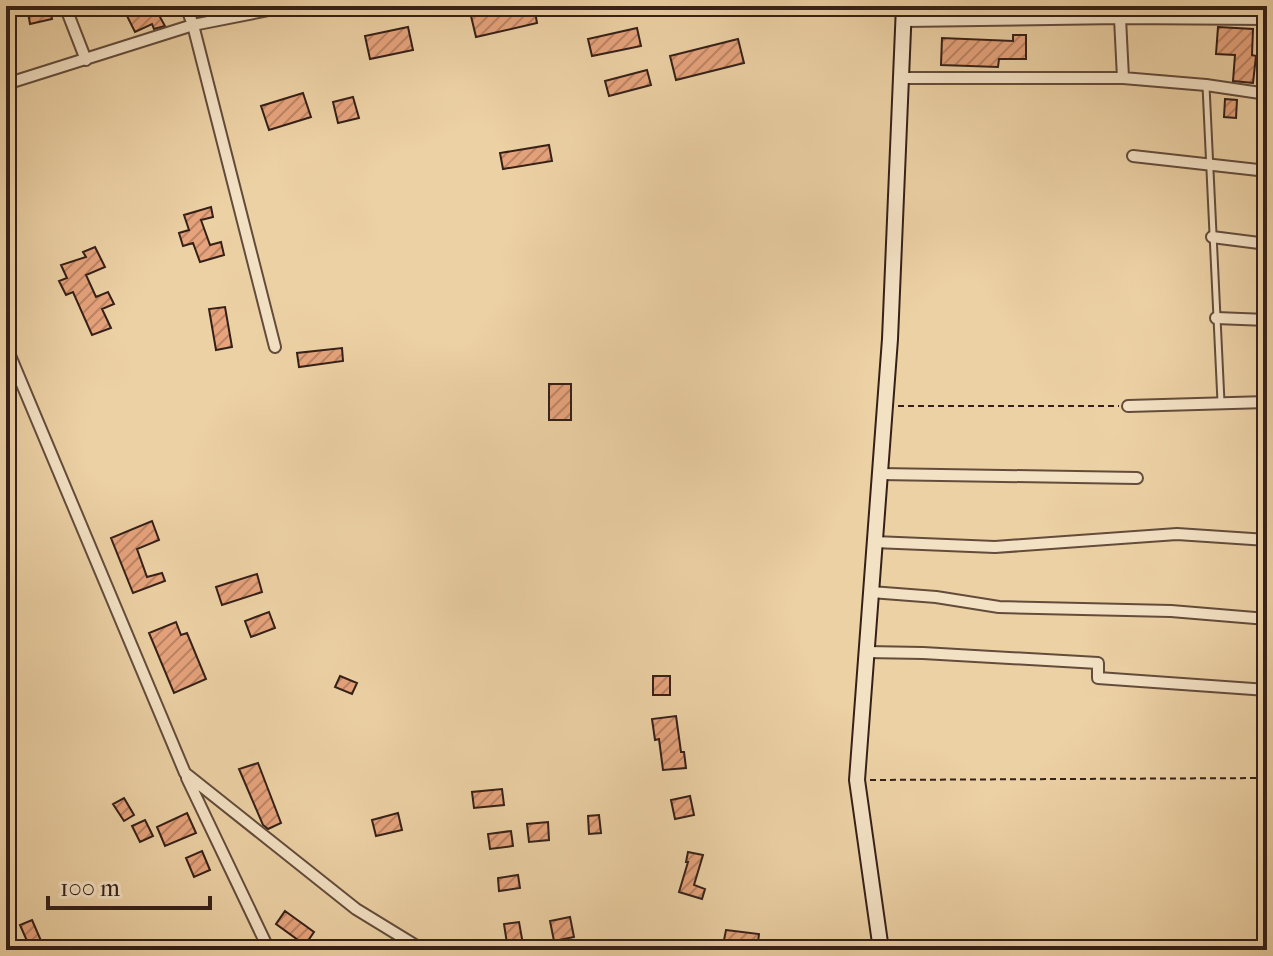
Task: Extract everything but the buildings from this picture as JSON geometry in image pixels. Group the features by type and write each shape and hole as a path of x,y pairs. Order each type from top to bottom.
{"street":[{"path":"65,6 86,60"},
{"path":"186,6 275,347"},
{"path":"6,84 193,25 289,6"},
{"path":"1117,6 1123,78"},
{"path":"881,950 857,780 890,339 904,14 1267,19"},
{"path":"901,78 1123,78 1267,94"},
{"path":"1133,156 1267,171"},
{"path":"1212,237 1267,244"},
{"path":"1216,318 1267,320"},
{"path":"6,346 185,773 269,950"},
{"path":"1128,406 1267,402"},
{"path":"880,474 1137,478"},
{"path":"874,542 995,547 1177,534 1267,540"},
{"path":"871,592 936,597 999,607 1171,611 1267,619"},
{"path":"866,652 1098,663 1098,678 1267,690"},
{"path":"185,773 356,909 423,950"}],"lane":[{"path":"1206,85 1221,402"}],"path":[{"path":"885,406 1128,406"},
{"path":"857,780 1267,778"}]}
